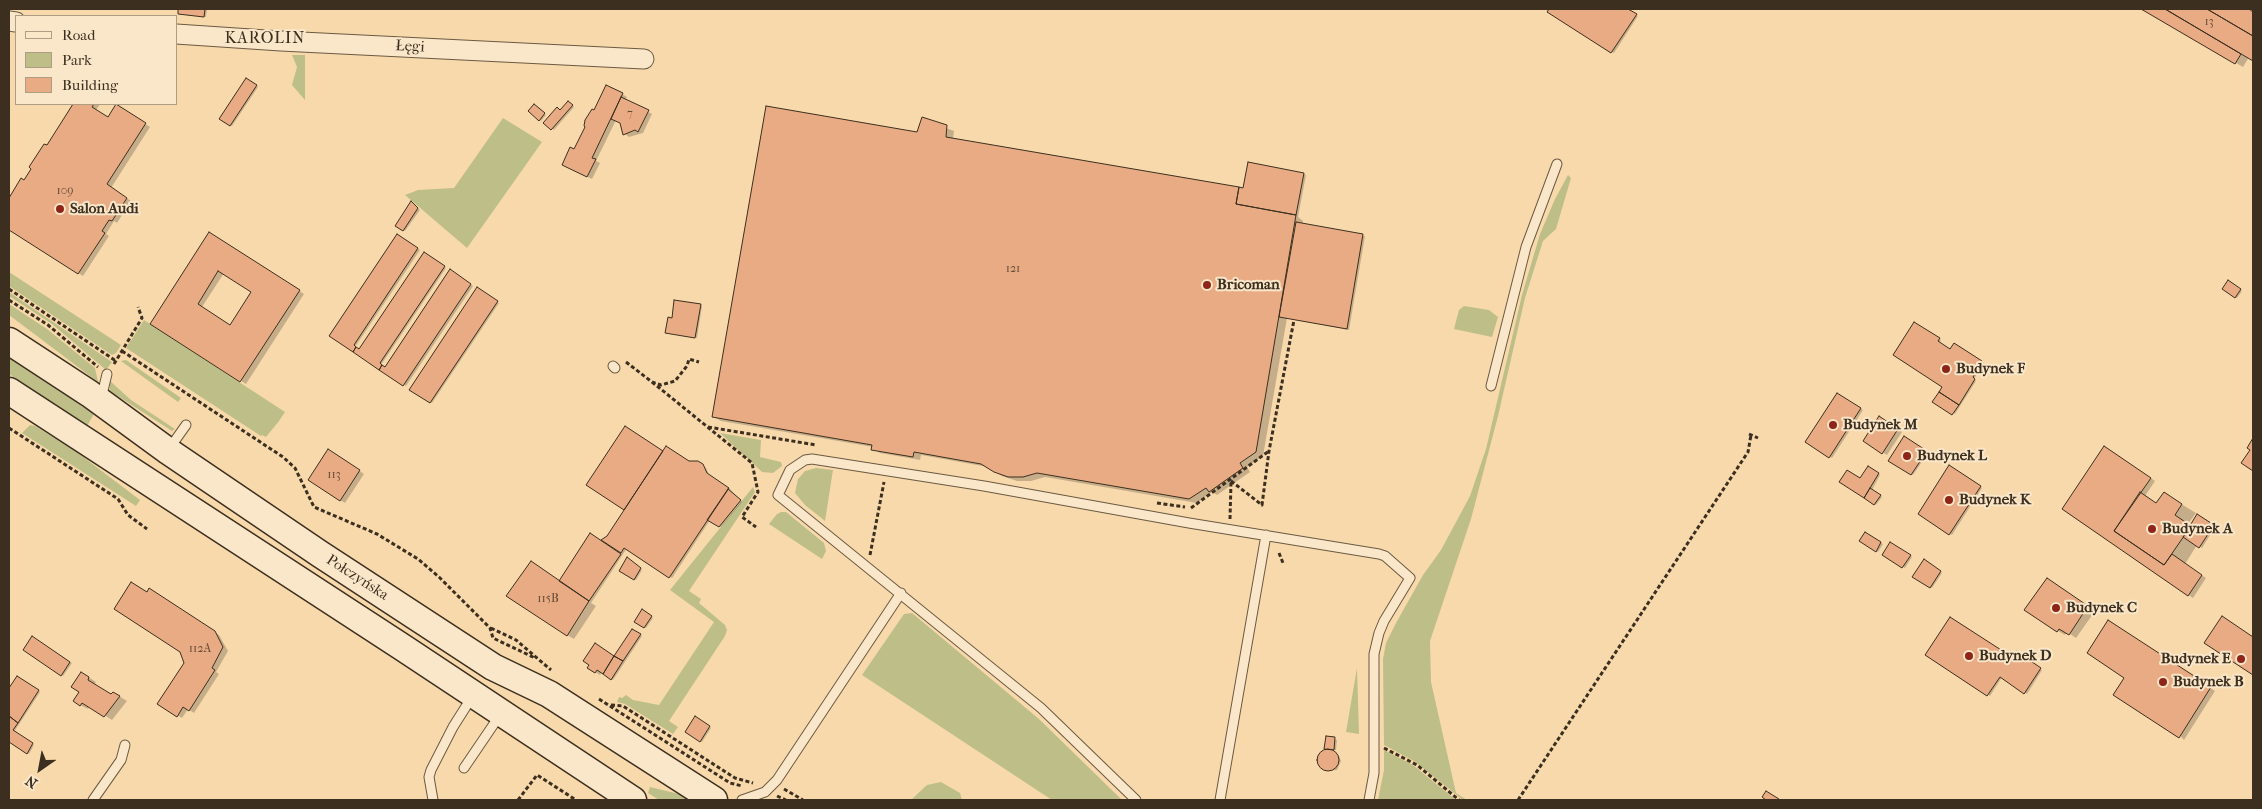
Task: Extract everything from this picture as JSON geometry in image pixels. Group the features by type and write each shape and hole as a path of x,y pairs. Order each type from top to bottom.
{"main road":[{"name":"Połczyńska","path":"9,341 100,401 168,451 327,559 493,667 549,694 714,800"},
{"path":"9,391 633,800"}],"street":[{"name":"Łęgi","path":"178,34 644,59"}],"lane":[{"path":"1491,386 1526,247 1556,164"},
{"path":"100,401 105,373"},
{"path":"168,451 186,425"},
{"path":"1136,800 1041,708 778,495 790,470 805,460 812,459 1379,554 1394,562 1410,578 1382,627 1374,654 1374,773 1369,800"},
{"path":"1220,800 1266,535"},
{"path":"742,800 765,792 777,780 901,593"},
{"path":"433,800 429,777 431,770 453,727 473,694"},
{"path":"464,768 501,713"},
{"path":"92,800 121,760 125,745"},
{"path":"1118,782 1143,800"}],"path":[{"path":"9,289 116,360 142,318 138,307"},
{"path":"9,300 48,325 105,373"},
{"path":"1230,482 1262,505 1269,451 1294,320"},
{"path":"122,351 284,457 295,468 314,507 376,534 418,560 439,577 490,628 516,640 535,658 493,638 490,628"},
{"path":"614,367 622,359 752,463 758,492 742,517 756,527"},
{"path":"652,382 661,385 669,384 682,372 689,359 699,362"},
{"path":"9,428 118,499 128,515 147,529"},
{"path":"1518,800 1748,452 1750,434 1758,438"},
{"path":"1192,508 1230,482 1269,451"},
{"path":"857,558 869,556 885,479"},
{"path":"1228,529 1231,514 1230,482"},
{"path":"1279,553 1283,563"},
{"path":"748,788 729,782 610,705 623,706 735,778 760,784"},
{"path":"1374,745 1390,750 1417,765 1459,800"},
{"path":"518,800 537,775 576,800"},
{"path":"782,789 803,800"},
{"path":"775,795 786,800"}],"green space":[{"path":"292,55 305,55 305,100 292,85 297,67"},
{"path":"503,118 542,142 467,248 405,195 418,190 454,188"},
{"path":"1568,175 1571,178 1556,229 1543,241 1525,298 1498,416 1471,519 1430,641 1431,682 1456,793 1467,800 1463,800 1414,761 1384,745 1383,659 1386,643 1396,623 1423,575 1441,550 1470,496 1486,449 1522,295 1540,234"},
{"path":"9,272 121,345 116,353 112,355 9,286"},
{"path":"9,292 112,362 106,370 52,324 9,296"},
{"path":"9,304 47,329 95,368 98,382 9,315"},
{"path":"1464,306 1489,310 1498,317 1492,337 1454,329 1459,310"},
{"path":"144,320 285,412 266,437 261,436 126,348"},
{"path":"9,358 94,414 87,426 9,374"},
{"path":"126,360 181,398 178,402 121,361"},
{"path":"109,380 131,400 175,429 172,431 110,391"},
{"path":"30,425 35,426 78,453 140,500 136,506 22,433"},
{"path":"720,433 761,440 760,457 781,462 782,466 773,473 762,472"},
{"path":"816,468 833,470 825,521 805,505 795,493 798,479 805,471"},
{"path":"753,487 755,492 689,591 701,599 699,603 725,625 727,630 725,636 669,721 678,727 673,734 625,704 617,702 619,697 622,698 626,695 633,700 659,705 714,622 670,590"},
{"path":"781,512 786,512 824,543 826,551 822,559 769,524"},
{"path":"912,613 1039,719 1122,800 1052,800 862,675 904,614"},
{"path":"1357,668 1359,734 1346,732"},
{"path":"1384,750 1413,765 1456,800 1378,800 1384,770"},
{"path":"941,782 960,793 962,800 911,800 927,785"},
{"path":"650,787 679,794 689,800 659,800 648,793"}],"building":[{"path":"178,9 205,9 204,17 178,14"},
{"path":"1549,9 1628,9 1637,14 1611,53 1547,12"},
{"path":"2141,9 2165,9 2241,54 2235,64"},
{"path":"2165,9 2207,9 2253,36 2253,61"},
{"path":"2207,9 2249,9 2253,12 2253,36"},
{"path":"246,78 257,85 230,126 219,119"},
{"path":"606,85 623,93 592,158 596,159 587,177 562,165 570,147 574,149 585,127 585,120 592,109 594,110"},
{"path":"621,97 649,110 638,132 635,130 623,135 620,123 611,119"},
{"path":"568,101 573,105 551,130 543,123 557,107 560,110"},
{"path":"534,104 545,113 539,121 528,111"},
{"path":"72,105 93,105 92,107 108,117 115,105 118,105 146,123 107,184 127,198 112,221 109,220 102,231 105,233 78,274 9,230 9,198 21,178 24,180 31,169 29,167 44,144 47,145"},
{"path":"766,106 917,132 922,117 947,125 946,137 1239,187 1236,204 1296,215 1256,452 1240,463 1243,468 1209,492 1206,488 1189,499 1037,473 1023,477 1008,477 994,472 981,464 914,452 913,457 871,450 872,445 712,417"},
{"path":"1248,162 1304,173 1296,215 1236,204 1239,187 1243,188"},
{"path":"411,201 418,208 403,231 395,226"},
{"path":"1296,222 1363,234 1347,329 1279,317"},
{"path":"209,232 300,290 240,382 150,324","holes":["218,271 251,292 230,325 198,304"]},
{"path":"397,234 418,248 354,345 356,347 353,352 329,336"},
{"path":"424,252 445,266 380,363 382,365 379,370 353,352 356,347 359,349"},
{"path":"450,269 471,284 403,386 379,370 382,365 385,367"},
{"path":"2228,280 2241,289 2235,298 2222,289"},
{"path":"477,287 498,301 430,403 409,390"},
{"path":"674,300 701,304 695,338 665,333 668,317 672,318"},
{"name":"Budynek F","path":"1914,322 1940,338 1938,341 1950,349 1954,343 1982,361 1973,377 1975,379 1959,405 1939,392 1942,387 1893,355"},
{"path":"1939,392 1959,405 1952,415 1932,402"},
{"name":"Budynek M","path":"1837,393 1861,408 1829,458 1805,442"},
{"path":"1879,416 1898,429 1882,454 1863,441"},
{"path":"625,426 663,451 624,510 586,485"},
{"name":"Budynek L","path":"1904,436 1927,451 1911,475 1888,461"},
{"path":"2253,438 2253,471 2241,463 2250,450 2247,448"},
{"path":"666,446 689,461 698,461 703,464 707,473 729,488 669,578 624,548 621,553 601,540 607,536"},
{"path":"2104,446 2151,478 2114,531 2164,565 2172,554 2202,575 2188,596 2062,509"},
{"path":"328,449 360,470 340,501 308,480"},
{"name":"Budynek K","path":"1949,465 1981,486 1949,535 1918,514"},
{"path":"1868,466 1879,473 1864,498 1839,482 1847,470 1860,478"},
{"path":"1870,488 1881,495 1874,505 1864,498"},
{"path":"728,489 741,500 719,527 707,520"},
{"name":"Budynek A","path":"2140,492 2156,503 2164,492 2182,504 2175,515 2191,526 2164,565 2114,531"},
{"path":"2197,514 2214,525 2199,548 2183,537"},
{"path":"1865,532 1881,542 1876,552 1859,541"},
{"path":"590,533 621,554 589,601 559,581"},
{"path":"1890,542 1911,555 1902,568 1882,555"},
{"path":"627,557 641,568 634,580 619,571"},
{"path":"1924,559 1941,571 1930,588 1912,577"},
{"path":"531,561 589,601 567,636 506,596"},
{"name":"Budynek C","path":"2047,578 2088,606 2069,635 2059,629 2057,632 2024,610"},
{"path":"131,582 147,592 149,588 215,631 223,647 212,668 215,670 189,711 183,707 177,717 157,704 184,663 180,652 114,609"},
{"path":"642,609 652,616 644,628 634,622"},
{"name":"Budynek E","path":"2222,616 2253,637 2253,675 2204,643"},
{"name":"Budynek D","path":"1950,617 2012,657 2016,651 2041,668 2024,694 2000,677 1987,696 1925,655"},
{"name":"Budynek B","path":"2108,620 2211,687 2179,738 2113,695 2124,678 2087,653"},
{"path":"632,629 641,634 623,661 614,656"},
{"path":"32,636 70,662 61,676 23,650"},
{"path":"595,643 614,656 603,674 597,670 595,673 587,668 589,665 583,661"},
{"path":"614,656 623,661 611,680 603,674"},
{"path":"81,672 89,677 88,680 111,694 113,692 120,696 104,717 82,703 80,706 73,701 79,692 71,687"},
{"path":"17,676 39,690 18,723 9,716 9,688"},
{"path":"9,716 18,723 13,730 33,743 27,754 9,742"},
{"path":"695,716 710,726 700,742 685,732"},
{"path":"1326,736 1335,737 1334,750 1324,749"},
{"path":"1328,749 1336,752 1339,760 1336,768 1328,771 1320,768 1317,760 1320,752"},
{"path":"1766,791 1779,799 1766,800 1762,797"}],"place":[{"name":"Salon Audi","path":"60,209"},
{"name":"Bricoman","path":"1207,285"},
{"name":"Budynek F","path":"1946,369"},
{"name":"Budynek M","path":"1833,425"},
{"name":"Budynek L","path":"1907,456"},
{"name":"Budynek K","path":"1949,500"},
{"name":"Budynek A","path":"2152,529"},
{"name":"Budynek C","path":"2056,608"},
{"name":"Budynek D","path":"1969,656"},
{"name":"Budynek E","path":"2241,659"},
{"name":"Budynek B","path":"2163,682"}],"district":[{"name":"KAROLIN","path":"265,39"}]}
